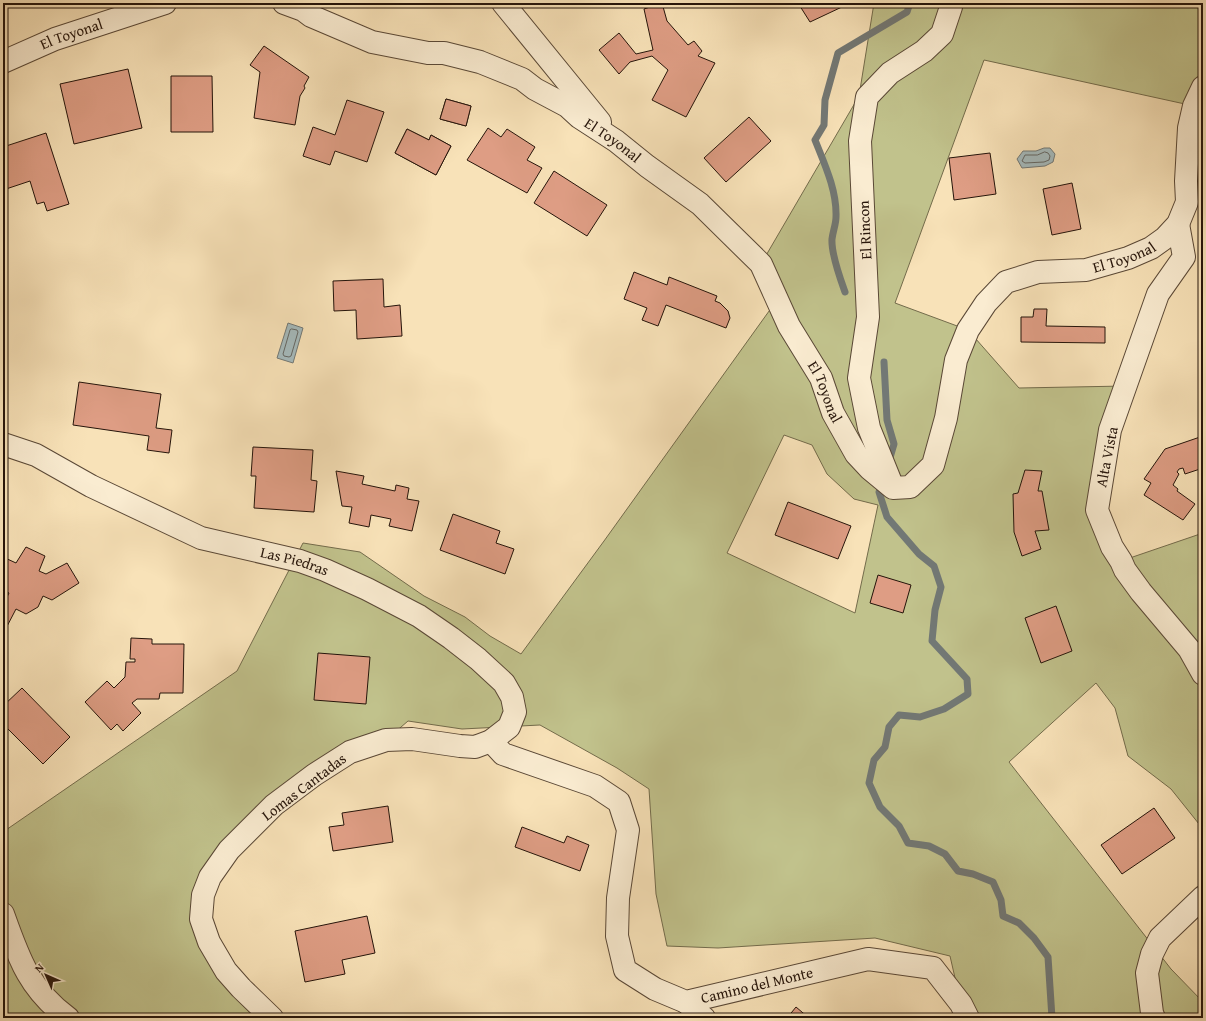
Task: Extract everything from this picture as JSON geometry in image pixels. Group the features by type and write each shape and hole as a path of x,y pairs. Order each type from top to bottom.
{"street":[{"name":"El Toyonal","path":"3,62 55,39 165,3"},
{"name":"El Toyonal","path":"284,3 303,10 311,16 372,42 428,53 444,53 480,62 522,79 535,89 567,106 579,117 616,141 647,166 700,204 760,264 789,326 820,378 833,412 856,454 870,469 893,488 910,487 933,465 946,418 956,360 968,330 986,302 1006,282 1038,272 1086,270 1128,258 1151,248 1165,238 1178,224 1187,202 1186,181 1189,128 1194,106 1203,87"},
{"path":"503,3 616,141"},
{"name":"El Rincon","path":"893,488 869,428 859,378 868,317 860,141 867,97 890,73 924,51 942,34 951,3"},
{"name":"Alta Vista","path":"1178,224 1184,257 1158,294 1112,423 1104,460 1097,510 1112,547 1126,570 1141,592 1189,649 1203,674"},
{"name":"Las Piedras","path":"3,444 36,455 91,486 201,538 300,561 325,570 418,616 452,638 504,683 512,697 515,712 509,727 491,741"},
{"name":"Lomas Cantadas","path":"272,1018 226,971 209,942 201,919 203,895 210,877 229,850 274,805 314,775 350,752 386,740 412,738 475,747 491,741"},
{"name":"Camino del Monte","path":"491,741 502,754 595,786 619,802 628,830 618,898 617,936 625,970 654,989 686,1002 868,960 932,968 961,1004 968,1018"},
{"path":"1154,1018 1152,1013 1147,973 1152,954 1160,938 1203,897"},
{"path":"3,914 17,955 32,982 52,1006 68,1018"},
{"path":"686,1002 704,1018"}],"green space":[{"path":"874,3 1203,3 1203,87 1194,106 984,60 895,303 968,330 1019,388 1125,386 1097,510 1121,561 1203,533 1203,829 1171,789 1128,756 1115,708 1096,683 1009,762 1171,969 1203,1002 1203,1018 968,1018 961,1004 950,956 875,938 718,948 667,946 656,894 649,789 617,768 540,725 462,729 408,721 386,740 350,752 229,850 201,919 272,1018 3,1018 3,832 237,671 303,543 360,552 424,596 465,617 490,636 521,654 777,300 761,264 859,96","holes":["784,435 812,445 827,474 854,499 878,505 855,613 727,553"]}],"water":[{"path":"1044,148 1050,148 1055,154 1053,162 1045,166 1022,168 1017,159 1023,151 1036,151"},
{"path":"288,323 303,328 293,363 277,358"}],"building":[{"path":"662,3 667,21 688,45 694,41 702,51 698,56 715,63 686,117 652,100 668,70 652,56 630,62 619,74 599,50 619,33 636,54 653,50 644,9"},
{"path":"798,3 843,3 844,6 810,22"},
{"path":"264,46 309,77 300,96 295,125 254,118 260,72 250,65"},
{"path":"128,69 142,128 74,144 60,84"},
{"path":"171,76 212,76 213,132 171,132"},
{"path":"446,99 471,106 466,126 440,119"},
{"path":"446,99 471,106 466,126 440,119"},
{"path":"347,100 384,112 367,162 335,151 330,165 303,156 313,127 335,135"},
{"path":"749,117 771,141 726,182 704,158"},
{"path":"488,128 501,137 507,129 535,147 527,160 542,168 527,193 467,160"},
{"path":"407,129 429,140 431,135 451,146 436,175 395,153"},
{"path":"407,129 429,140 431,135 451,146 436,175 395,153"},
{"path":"46,133 69,204 47,211 44,202 37,204 30,181 3,190 3,147"},
{"path":"990,153 996,194 954,200 949,158"},
{"path":"554,171 607,205 587,236 534,203"},
{"path":"1072,183 1081,229 1052,235 1043,189"},
{"path":"634,272 667,285 669,277 717,296 715,301 720,303 728,311 730,318 726,328 666,305 658,326 642,320 647,308 624,299"},
{"path":"383,279 384,307 400,305 402,336 357,339 356,310 334,311 333,281"},
{"path":"3,289 6,309 3,309"},
{"path":"1034,309 1047,309 1046,326 1105,327 1105,343 1021,342 1021,317 1033,317"},
{"path":"79,382 161,394 156,428 172,430 169,453 147,450 149,436 73,425"},
{"path":"1203,436 1203,468 1185,474 1183,468 1179,469 1177,472 1179,474 1173,485 1178,489 1177,491 1195,504 1183,520 1144,495 1151,483 1144,479 1165,449"},
{"path":"253,447 313,450 311,480 317,481 314,512 254,508 256,476 251,476"},
{"path":"1025,470 1042,471 1038,491 1042,491 1049,530 1035,531 1041,549 1022,556 1014,532 1013,494 1018,493"},
{"path":"336,471 364,476 362,484 395,491 396,485 409,488 407,499 419,501 412,531 389,526 391,519 371,515 369,527 349,523 352,507 342,506"},
{"path":"788,502 851,526 838,559 775,535"},
{"path":"453,514 500,531 496,543 514,549 505,574 440,550"},
{"path":"26,547 45,556 39,571 46,574 67,563 79,583 52,600 43,596 38,607 26,614 16,609 3,634 3,603 9,593 3,590 3,557 16,563"},
{"path":"878,575 911,585 903,613 870,603"},
{"path":"1056,606 1072,651 1041,663 1025,618"},
{"path":"131,638 152,639 152,644 184,644 183,693 160,693 159,699 137,699 132,703 141,713 123,731 117,724 111,730 85,702 107,681 114,688 125,677 126,662 135,662 135,659 130,659"},
{"path":"318,653 370,657 366,704 314,700"},
{"path":"22,688 70,737 43,764 3,724 3,706"},
{"path":"388,806 393,842 333,851 329,827 344,825 342,813"},
{"path":"1154,808 1175,838 1122,874 1101,845"},
{"path":"522,827 564,843 567,836 589,845 580,871 515,847"},
{"path":"367,916 375,953 342,960 345,974 305,982 295,931"},
{"path":"796,1007 809,1018 787,1018"}],"waterway":[{"path":"845,292 836,266 832,245 836,220 835,198 830,178 815,140 824,125 825,100 838,53 907,12 910,3"},
{"path":"884,362 887,420 894,444 889,461"},
{"path":"882,483 879,492 887,517 919,554 934,566 941,587 935,610 932,641 967,679 968,694 944,709 920,717 899,715 889,727 885,747 874,760 869,783 880,807 899,826 908,843 929,846 945,854 958,871 973,874 993,882 1001,900 1003,916 1019,923 1034,938 1048,957 1052,1018"}]}
